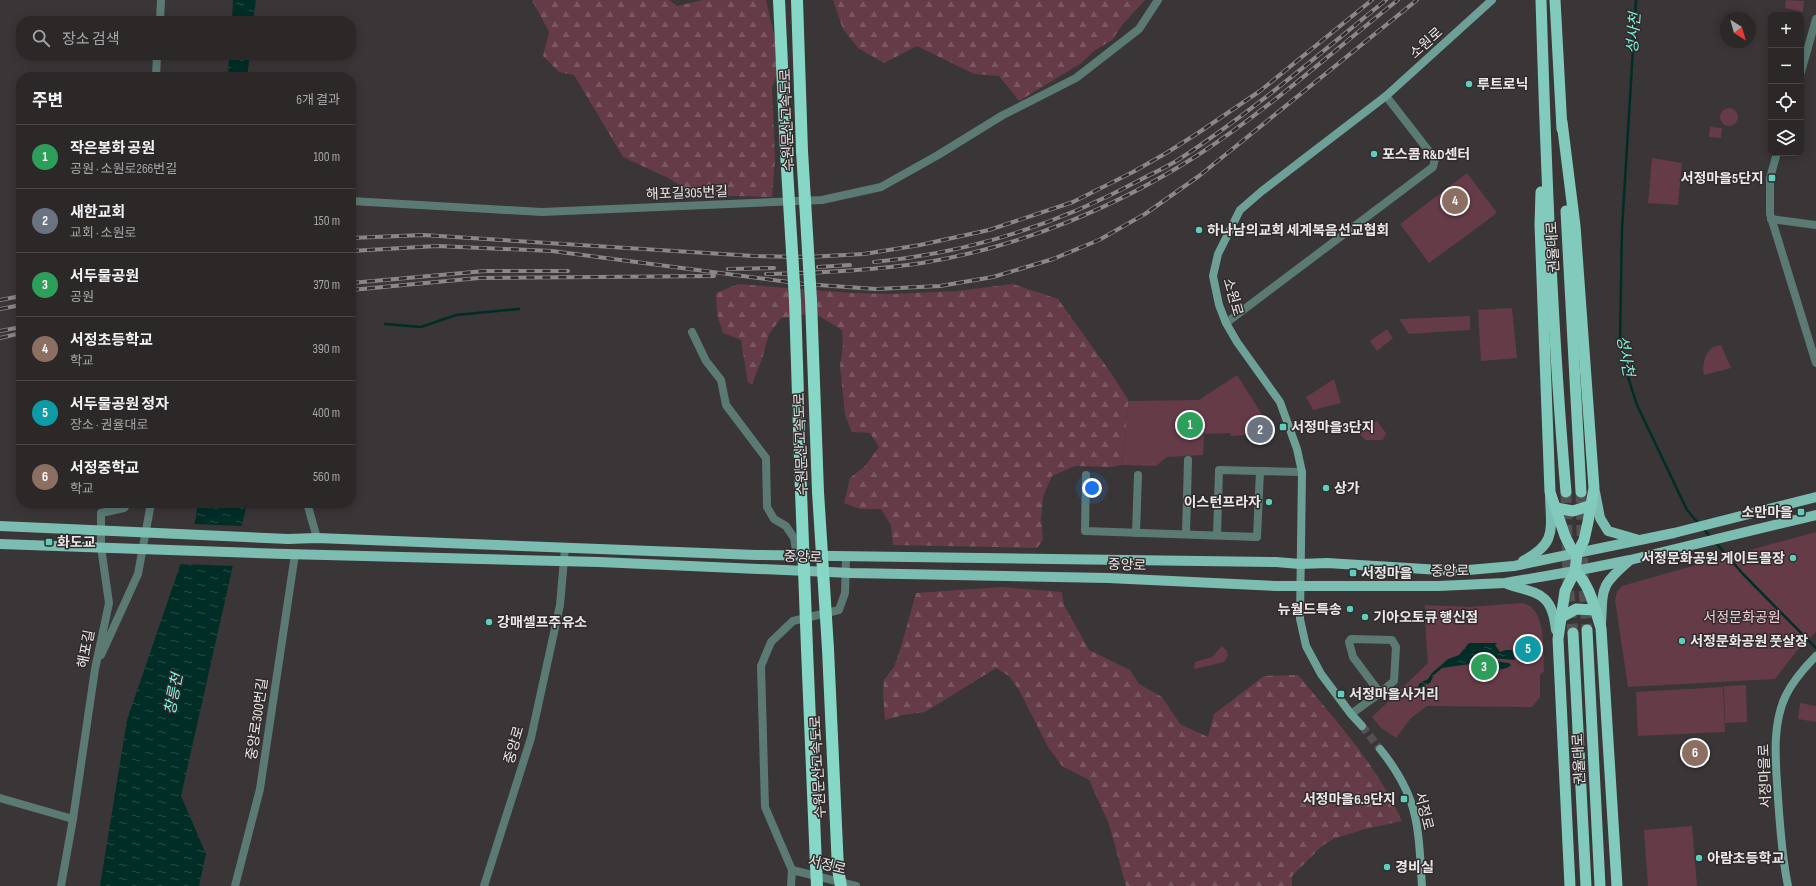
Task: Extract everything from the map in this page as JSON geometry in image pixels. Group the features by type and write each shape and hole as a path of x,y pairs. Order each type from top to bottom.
{"highway":[{"name":"수원문산고속도로","path":"779,0 795,301 817,886"},
{"name":"수원문산고속도로","path":"797,0 802,151 811,300 818,492 828,649 838,886"},
{"name":"권율대로","path":"1541,0 1558,396 1566,492"},
{"name":"권율대로","path":"1555,0 1581,492"},
{"path":"1545,120 1540,225 1550,492 1565,536 1571,548 1577,554"},
{"path":"1562,122 1575,226 1594,488 1592,505 1584,540 1577,554 1576,571 1565,592 1558,639 1570,886"},
{"path":"1556,508 1573,511 1592,505"},
{"path":"1576,571 1584,581 1601,628 1617,886"},
{"path":"1560,618 1576,609 1595,610"},
{"name":"권율대로","path":"1587,630 1600,886"},
{"name":"권율대로","path":"1573,633 1586,886"},
{"path":"838,869 841,886"}],"main road":[{"name":"소원로","path":"1301,585 1302,472 1297,449 1280,402 1237,342 1226,323 1219,305 1213,276 1218,254 1240,210 1262,191 1386,96 1492,0"},
{"path":"1594,488 1600,518 1605,528 1608,531 1641,540"},
{"path":"1514,566 1535,555 1547,543 1550,533 1550,492"},
{"name":"중앙로","path":"102,531 288,539 317,538 797,556 1276,562 1300,564 1327,562 1457,571 1514,566 1577,554 1726,521 1816,497"},
{"name":"중앙로","path":"101,547 845,572 1108,578 1301,585 1438,586 1505,583 1576,571 1630,560 1816,515"},
{"path":"0,526 102,531"},
{"path":"0,544 101,547"},
{"path":"1601,628 1603,593 1606,583 1630,560"},
{"path":"1505,583 1538,593 1544,597 1553,609 1558,639"},
{"path":"1301,585 1300,619 1306,646 1321,674 1351,714 1362,726"},
{"name":"서정마을로","path":"1788,886 1782,857 1776,740 1778,720 1786,696 1801,671 1816,656"},
{"name":"서정로","path":"1380,749 1394,766 1412,803 1417,834 1422,886"}],"street":[{"path":"160,16 161,0"},
{"name":"해포길305번길","path":"356,201 542,212 822,200 881,187 938,155 1003,115 1076,78 1139,29 1158,0"},
{"path":"1804,61 1816,19"},
{"path":"156,72 157,60"},
{"path":"1226,323 1433,167 1435,159 1386,96"},
{"path":"1776,156 1770,178 1769,198 1771,219 1816,363"},
{"path":"1771,219 1816,225"},
{"name":"중앙로","path":"692,332 706,361 721,380 726,405 766,458 767,507 774,519 786,526 794,538 797,556"},
{"path":"1186,534 1188,460"},
{"path":"1217,536 1220,470 1302,472"},
{"path":"1086,475 1084,531 1257,537 1260,471"},
{"path":"1136,533 1138,475"},
{"name":"해포길","path":"61,886 73,819 95,669 109,603 101,547 101,513 124,508"},
{"path":"95,669 138,574 150,508"},
{"path":"308,508 317,538"},
{"name":"중앙로","path":"484,886 531,738 560,605 565,548"},
{"name":"중앙로300번길","path":"235,886 260,789 290,554"},
{"path":"791,886 792,870 765,807 761,666 771,642 793,621 839,610 845,593 846,557"},
{"path":"1351,714 1380,693 1394,681 1396,655 1395,643 1392,640 1383,638 1351,639 1349,642 1353,658 1380,693"},
{"path":"0,798 73,819"},
{"name":"서정로","path":"792,870 856,886"}],"green space":[{"path":"532,0 669,0 677,6 703,0 766,0 775,39 778,72 772,87 775,160 772,197 697,195 668,178 623,157 574,75 559,72 543,56 549,32"},
{"path":"833,0 1145,0 1122,25 1112,40 1094,51 1080,64 1019,101 999,76 974,74 917,46 884,63 858,48 843,29"},
{"path":"1786,0 1804,1 1803,12 1785,8"},
{"path":"1725,108 1733,108 1738,113 1736,124 1733,126 1725,126 1720,121 1720,113"},
{"path":"1710,127 1722,128 1721,138 1709,137"},
{"path":"1652,158 1682,163 1678,205 1648,203"},
{"path":"1467,173 1497,213 1429,263 1400,224"},
{"path":"738,284 853,293 889,294 957,291 1013,284 1058,299 1111,373 1129,401 1122,465 1111,467 1075,466 1052,476 1043,497 1041,519 1043,540 1037,548 893,545 891,525 881,509 860,509 844,503 850,478 865,466 879,447 870,433 852,432 845,415 840,366 843,346 842,330 814,313 781,318 769,334 762,359 752,384 748,383 741,340 723,333 717,314 716,293"},
{"path":"1512,308 1517,358 1481,361 1478,310"},
{"path":"1470,316 1470,330 1409,334 1399,319"},
{"path":"1387,329 1393,338 1377,351 1370,341"},
{"path":"1721,345 1731,368 1704,375 1703,368 1705,357 1713,347"},
{"path":"1237,375 1263,416 1245,435 1231,436 1230,433 1204,434 1203,455 1167,457 1156,466 1122,465 1129,401 1199,400"},
{"path":"1334,379 1341,403 1313,410 1306,397"},
{"path":"1377,421 1386,433 1383,440 1365,440 1359,433"},
{"name":"서정문화공원","path":"1816,532 1816,632 1795,653 1775,679 1628,687 1615,600 1617,592 1622,586"},
{"path":"1002,587 1062,592 1064,605 1089,650 1130,670 1139,684 1162,697 1180,724 1208,737 1214,714 1264,676 1298,675 1342,727 1368,762 1392,800 1402,821 1365,829 1333,839 1322,846 1292,876 1292,886 1126,886 1109,824 1089,780 1062,766 1048,747 1019,690 1009,676 996,668 925,712 903,715 885,720 883,694 884,680 894,667 916,593"},
{"path":"1522,603 1530,606 1536,612 1542,631 1544,671 1540,675 1540,697 1532,707 1427,706 1411,718 1396,738 1380,727 1372,717 1428,663 1425,605 1469,607"},
{"path":"1222,646 1227,651 1228,656 1224,662 1194,669 1195,662 1212,657"},
{"path":"1746,685 1747,722 1725,723 1724,686"},
{"path":"1723,687 1725,732 1638,736 1636,692"},
{"path":"1800,703 1816,706 1816,722 1798,719"},
{"path":"1692,826 1697,886 1648,886 1644,830"}],"water":[{"path":"233,0 256,0 254,16 232,16"},
{"path":"229,60 249,60 248,72 228,72"},
{"name":"창릉천","path":"197,508 246,508 181,796 206,854 199,886 100,886 127,720 195,522"},
{"path":"1469,643 1497,643 1495,645 1500,652 1512,650 1515,660 1492,658 1484,662 1442,668 1434,675 1430,683 1417,688 1420,683 1428,679 1432,673 1448,659 1459,655"},
{"path":"1493,661 1509,663 1511,665 1500,670 1488,669 1488,665"}],"pier":[{"path":"192,524 244,526 235,566 178,564"}],"waterway":[{"name":"성사천","path":"1636,0 1622,229 1620,339 1628,377 1637,405 1687,510 1699,524"},
{"path":"385,324 421,327 456,315 519,309"},
{"name":"성사천","path":"1703,528 1711,538"},
{"name":"성사천","path":"1716,543 1743,574 1816,648"}],"tunnel":[{"path":"1566,492 1568,584 1573,633"},
{"path":"1581,492 1583,574 1587,630"},
{"path":"1362,726 1380,749"}],"railway":[{"path":"356,238 423,235 754,256 808,257 864,254 920,245 989,230 1073,202 1133,172 1168,152 1260,91 1372,0"},
{"path":"874,262 943,252 1010,235 1043,224 1107,197 1178,160 1232,123 1386,0"},
{"path":"766,274 864,270 922,263 995,247 1066,223 1134,192 1198,155 1250,119 1398,0"},
{"path":"356,251 437,246 552,251 804,284 876,289 940,286 993,277 1053,259 1099,240 1145,214 1199,176 1417,0"},
{"path":"818,267 850,265"},
{"path":"728,269 774,268"},
{"path":"356,283 485,271 568,271"},
{"path":"356,290 479,278 714,276"},
{"path":"0,300 16,297"},
{"path":"0,309 16,306"},
{"path":"0,331 16,328"},
{"path":"0,338 16,334"}],"place":[{"name":"루트로닉","path":"1469,84"},
{"name":"포스콤 R&D센터","path":"1374,154"},
{"name":"서정마을5단지","path":"1772,178"},
{"name":"서정초등학교","path":"1455,201"},
{"name":"하나남의교회 세계복음선교협회","path":"1199,230"},
{"name":"작은봉화 공원","path":"1190,425"},
{"name":"서정마을3단지","path":"1283,427"},
{"name":"새한교회","path":"1260,430"},
{"name":"상가","path":"1326,488"},
{"name":"이스턴프라자","path":"1269,502"},
{"name":"소만마을","path":"1801,512"},
{"name":"화도교","path":"49,542"},
{"name":"서정문화공원 게이트볼장","path":"1793,558"},
{"name":"서정마을","path":"1353,573"},
{"name":"뉴월드특송","path":"1350,609"},
{"name":"기아오토큐 행신점","path":"1365,617"},
{"name":"강매셀프주유소","path":"489,622"},
{"name":"서정문화공원 풋살장","path":"1682,641"},
{"name":"서두물공원 정자","path":"1528,649"},
{"name":"서두물공원","path":"1484,667"},
{"name":"서정마을사거리","path":"1341,694"},
{"name":"서정중학교","path":"1695,753"},
{"name":"서정마을6.9단지","path":"1404,799"},
{"name":"아람초등학교","path":"1699,858"},
{"name":"경비실","path":"1387,867"}]}
